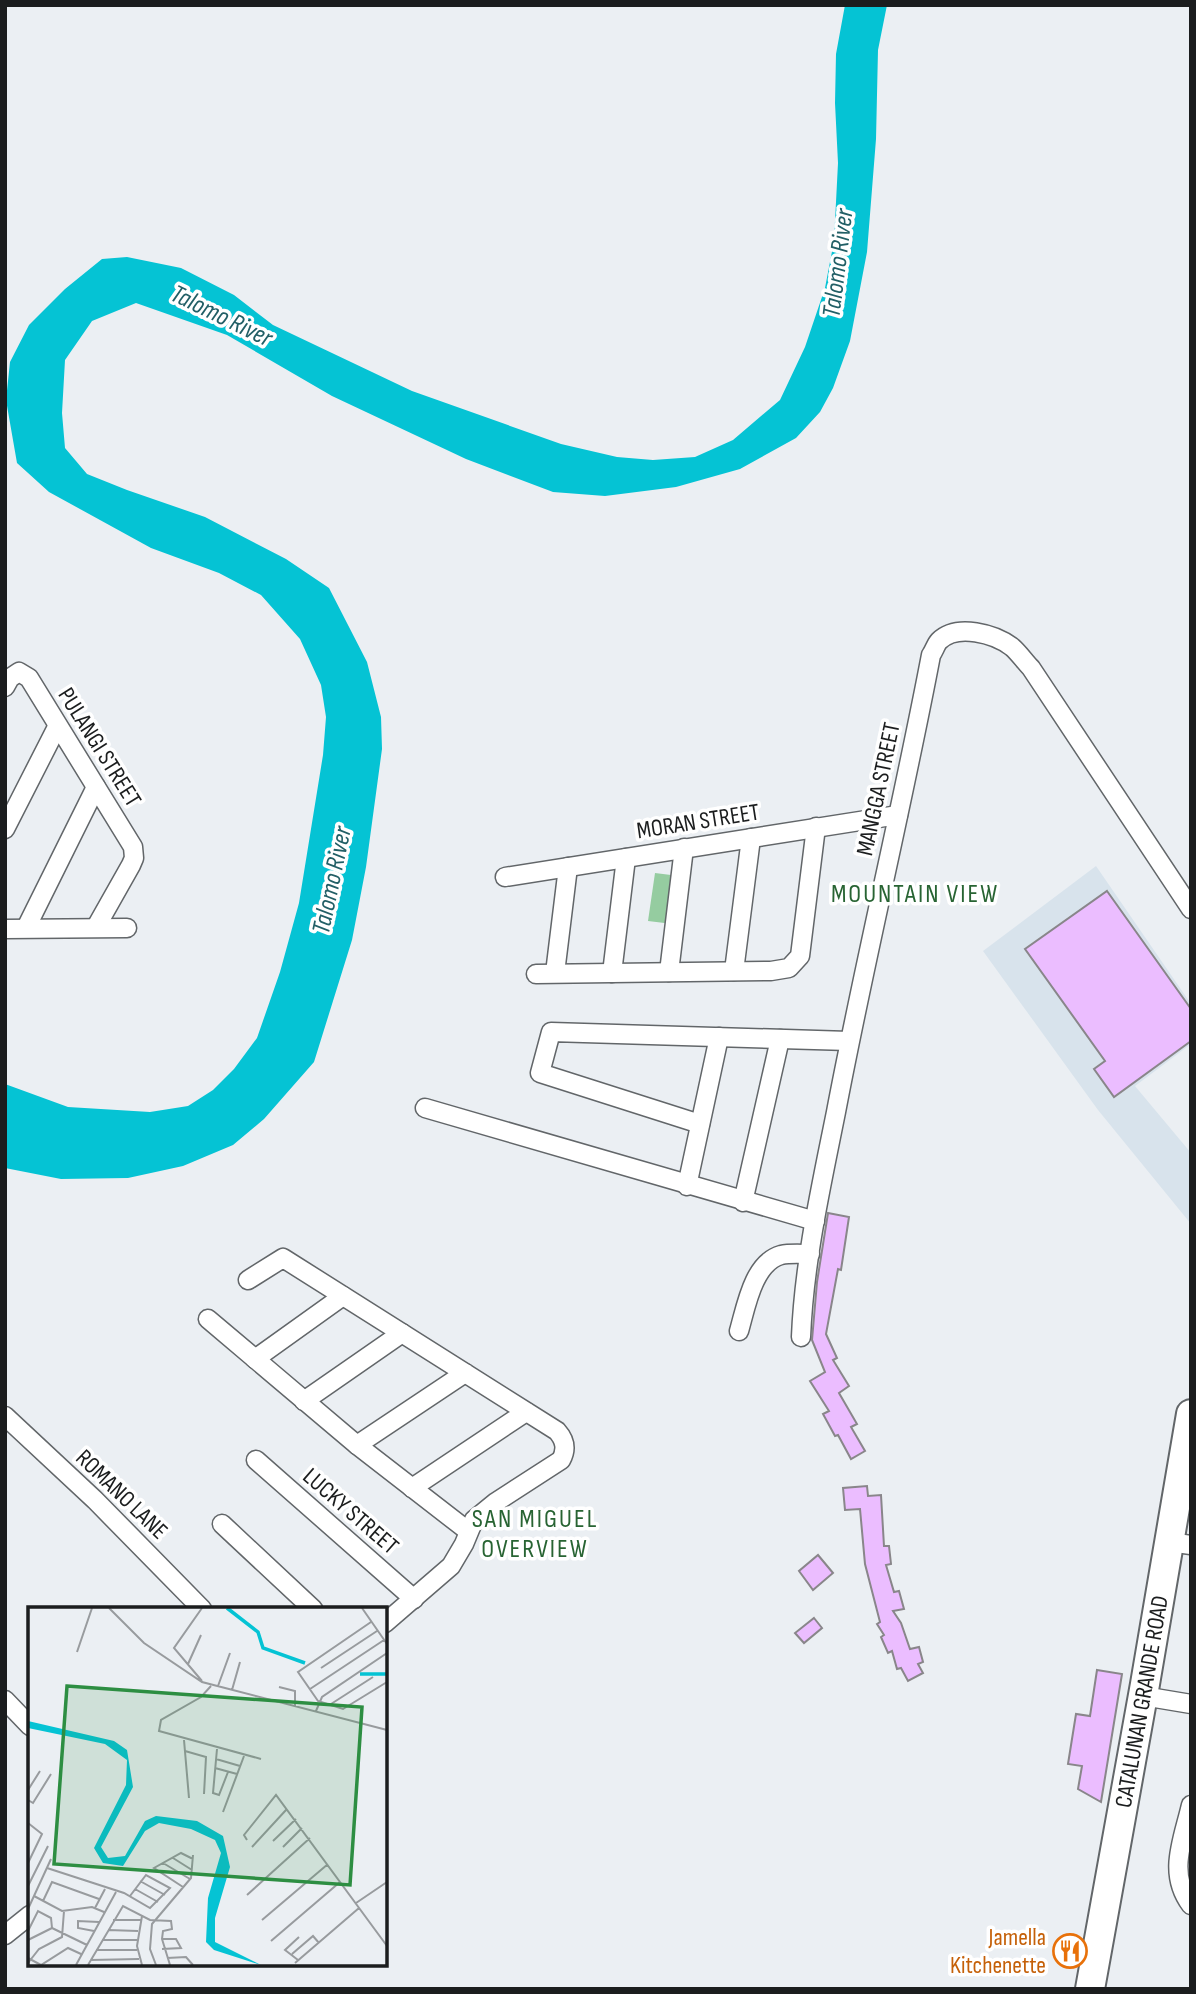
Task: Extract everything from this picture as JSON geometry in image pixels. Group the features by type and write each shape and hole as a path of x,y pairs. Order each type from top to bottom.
{"main road":[{"name":"CATALUNAN GRANDE ROAD","path":"1090,1989 1144,1690 1180,1543 1191,1414"}],"street":[{"name":"MANGGA STREET","path":"801,1338 815,1221 849,1041 931,655 938,641 948,634 961,632 991,635 1014,649 1031,668 1191,909"},
{"name":"PULANGI STREET","path":"5,687 10,678 19,672 29,678 57,727 131,841 134,852 131,865 96,927"},
{"path":"5,829 57,727"},
{"path":"26,928 96,787"},
{"name":"MORAN STREET","path":"505,877 898,814"},
{"path":"536,974 778,971 789,968 800,956 816,828"},
{"path":"734,971 751,838"},
{"path":"669,972 684,848"},
{"path":"612,973 626,858"},
{"path":"555,974 568,867"},
{"path":"5,929 127,928"},
{"path":"700,1124 540,1073 551,1032 849,1041"},
{"path":"687,1186 719,1037"},
{"path":"743,1202 780,1039"},
{"path":"425,1108 815,1221"},
{"path":"739,1331 753,1286 771,1259 782,1255 810,1254"},
{"path":"248,1280 283,1258 563,1438 565,1453 556,1464 474,1520 451,1566 387,1621"},
{"path":"255,1359 343,1296"},
{"path":"208,1319 357,1446 468,1531"},
{"path":"304,1401 402,1333"},
{"path":"357,1446 465,1373"},
{"path":"412,1488 526,1412"},
{"name":"ROMANO LANE","path":"5,1416 95,1500 200,1607"},
{"name":"LUCKY STREET","path":"256,1460 414,1599"},
{"path":"222,1524 311,1607"},
{"path":"1144,1690 1191,1692"},
{"path":"1144,1690 1191,1704"},
{"path":"5,1700 28,1724"},
{"path":"1191,1805 1177,1867 1178,1883 1191,1905"},
{"path":"8,1929 28,1916"}],"shaded area":[{"path":"1096,866 1191,1004 1191,1044 1135,1086 1191,1153 1191,1224 1098,1110 983,951"}],"green space":[{"path":"655,873 687,877 681,925 648,921"}],"water":[{"name":"Talomo River","path":"845,5 887,5 878,50 876,139 867,252 850,341 833,388 820,412 796,438 740,469 676,487 605,496 553,492 466,459 332,396 227,335 136,303 92,321 65,360 62,413 65,448 87,474 205,517 286,559 329,588 367,662 381,717 382,749 366,867 352,940 314,1062 264,1119 233,1145 183,1166 128,1178 61,1179 5,1168 5,1084 68,1107 150,1112 188,1106 213,1090 234,1069 257,1038 280,972 299,903 323,755 326,717 321,685 300,639 261,595 219,573 151,548 49,492 17,463 6,400 10,362 29,325 65,289 102,259 127,257 181,268 234,295 273,325 412,391 561,444 617,457 653,460 695,457 733,440 780,400 805,347 825,288 834,241 838,163 836,54"}],"building":[{"path":"1107,891 1191,1009 1191,1041 1114,1097 1094,1069 1105,1061 1025,949"},
{"path":"828,1213 849,1217 841,1270 838,1269 826,1334 837,1358 833,1360 849,1386 839,1393 857,1424 851,1427 865,1451 851,1459 823,1414 829,1411 810,1381 825,1372 812,1340 817,1282"},
{"path":"867,1486 868,1496 881,1495 884,1546 889,1546 891,1564 886,1565 894,1592 899,1591 904,1609 893,1611 901,1623 910,1649 919,1647 923,1662 918,1664 923,1673 908,1681 901,1668 897,1669 892,1651 888,1653 881,1637 884,1635 877,1624 880,1622 865,1564 860,1509 845,1510 843,1488"},
{"path":"818,1555 833,1573 813,1590 799,1571"},
{"path":"814,1618 822,1628 804,1643 795,1633"},
{"path":"1097,1670 1122,1674 1101,1802 1078,1789 1082,1766 1068,1764 1076,1714 1090,1716"}],"place":[{"name":"Jamella Kitchenette","path":"1070,1951"}],"district":[{"name":"MOUNTAIN VIEW","path":"915,893"},
{"name":"SAN MIGUEL OVERVIEW","path":"535,1533"}]}
